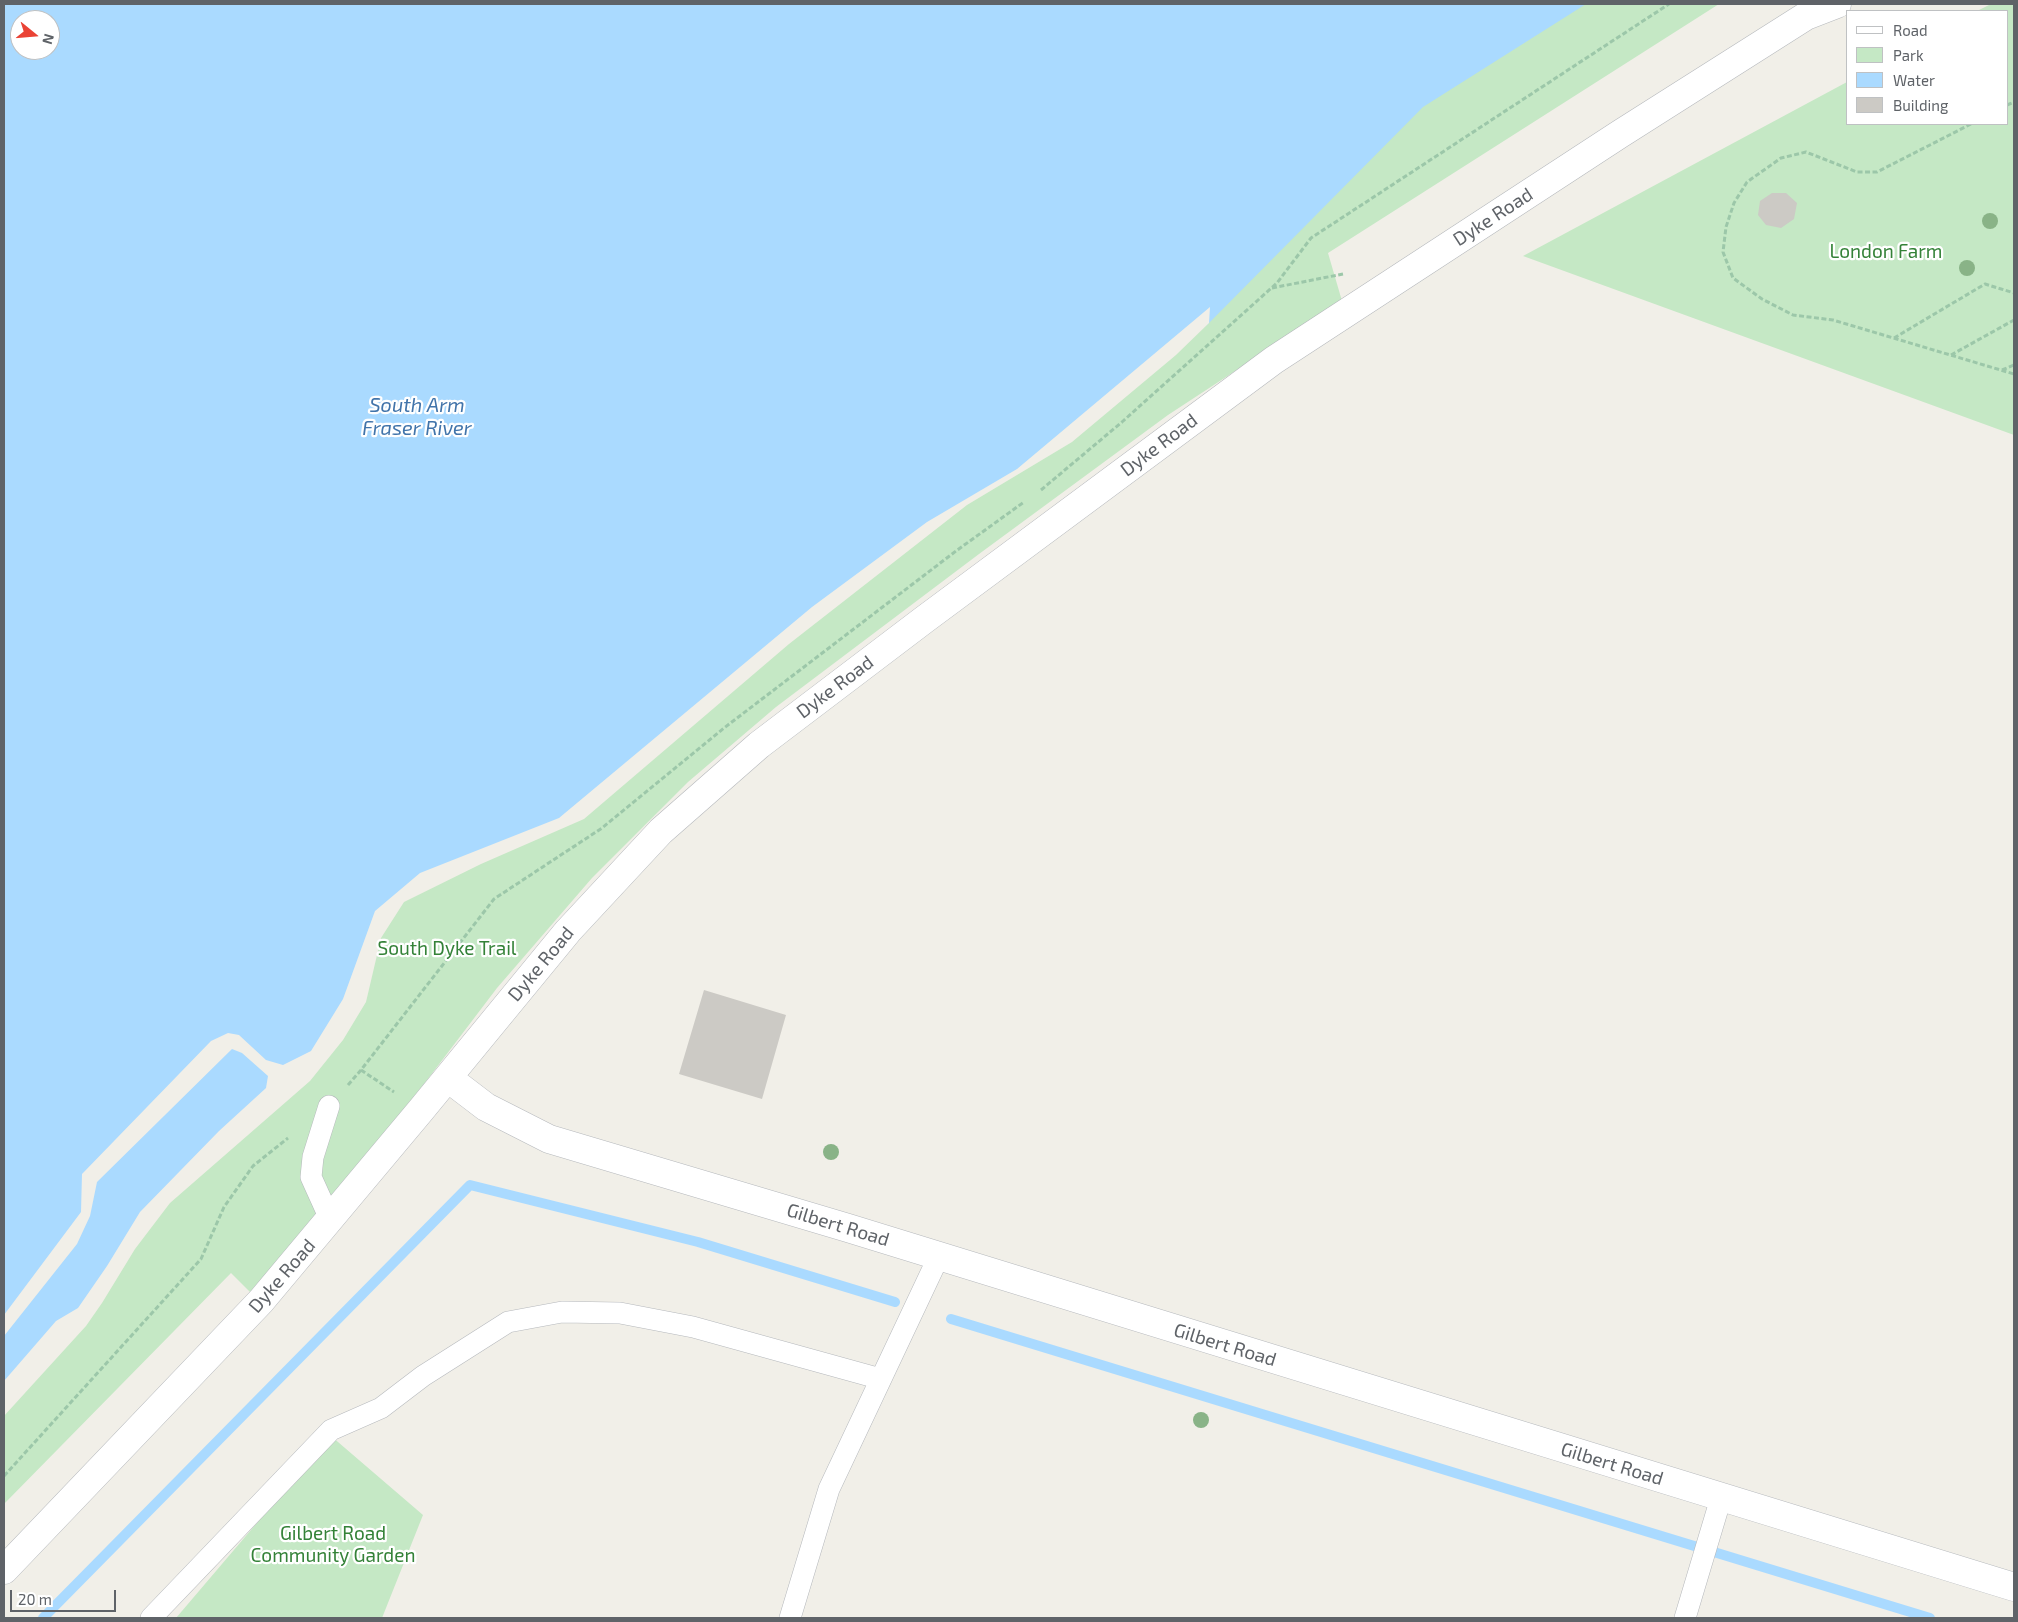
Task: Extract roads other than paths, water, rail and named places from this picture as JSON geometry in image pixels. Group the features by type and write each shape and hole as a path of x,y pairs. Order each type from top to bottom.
{"street":[{"name":"Dyke Road","path":"4,1570 261,1301 448,1078 568,931 661,831 759,745 925,619 1274,360 1603,145 1798,21 1837,4"},
{"name":"Gilbert Road","path":"448,1078 486,1107 549,1139 939,1256 1718,1507 2014,1587"}],"lane":[{"path":"328,1106 313,1157 310,1177 330,1219"},
{"path":"790,1618 829,1489 939,1256"},
{"path":"152,1618 331,1430 381,1408 423,1376 508,1322 562,1312 620,1313 693,1327 881,1379"},
{"path":"1685,1618 1718,1507"}],"water":[{"name":"South Arm Fraser River","path":"4,4 1586,4 1423,107 1209,323 1070,440 966,503 788,642 582,818 480,861 402,900 379,937 364,1001 168,1201 4,1414"}],"waterway":[{"path":"43,1618 470,1185 698,1242 895,1302"},
{"path":"951,1319 1930,1618"}],"park label":[{"name":"London Farm","path":"1886,252"},
{"name":"South Dyke Trail","path":"447,949"},
{"name":"Gilbert Road Community Garden","path":"333,1545"}]}
